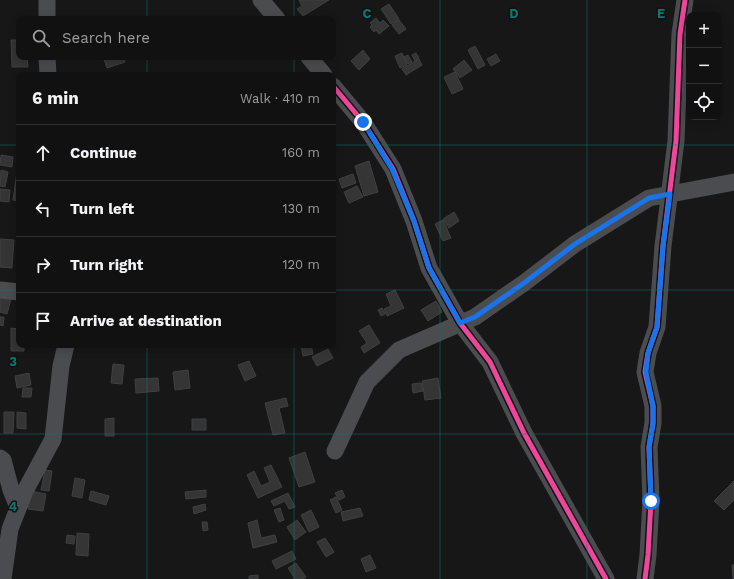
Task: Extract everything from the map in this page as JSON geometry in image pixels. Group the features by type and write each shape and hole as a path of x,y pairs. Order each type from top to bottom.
{"street":[{"path":"47,0 47,16"},
{"path":"261,0 274,16"},
{"path":"645,579 651,501 649,447 653,424 653,406 646,372 648,353 657,327 663,246 676,141 680,34 685,0"},
{"path":"47,60 48,72"},
{"path":"312,60 322,72"},
{"path":"336,90 363,122 392,169 414,221 429,268 460,323 490,362 524,433 606,579"},
{"path":"335,451 367,382 399,350 475,317 524,283 575,244 649,198 734,182"},
{"path":"0,290 16,292"},
{"path":"3,579 10,529 25,491 53,439 61,366 65,348"},
{"path":"0,458 3,460 11,490 18,507"}],"building":[{"path":"299,0 329,0 303,16 297,9 302,6"},
{"path":"389,4 399,19 391,24 381,9"},
{"path":"376,18 380,23 383,20 389,26 379,34 376,30 374,32 370,27 372,25 370,23"},
{"path":"399,20 406,29 399,34 392,25"},
{"path":"11,40 16,40 16,60 27,60 28,67 12,67"},
{"path":"475,46 485,65 478,69 468,50"},
{"path":"363,50 370,59 359,70 351,61"},
{"path":"402,53 407,65 400,68 395,56"},
{"path":"416,53 419,58 415,61 412,55"},
{"path":"496,54 500,61 491,66 487,59"},
{"path":"408,55 412,62 408,64 404,57"},
{"path":"419,59 422,65 406,75 402,69"},
{"path":"104,60 124,60 125,62 107,68"},
{"path":"464,60 472,70 460,78 453,69"},
{"path":"455,72 463,89 452,94 444,77"},
{"path":"1,155 13,157 12,167 0,165"},
{"path":"369,161 378,192 364,196 355,166"},
{"path":"1,170 8,172 5,187 0,186"},
{"path":"353,174 356,183 342,188 339,179"},
{"path":"16,179 16,200 13,200"},
{"path":"357,186 363,197 349,203 344,192"},
{"path":"0,189 10,190 9,202 0,201"},
{"path":"454,212 459,221 449,228 443,219"},
{"path":"443,220 451,238 443,241 435,224"},
{"path":"0,239 14,240 12,268 0,267"},
{"path":"395,290 404,308 387,316 384,309 391,306 386,294"},
{"path":"2,293 12,295 7,314 0,312 0,300"},
{"path":"436,301 442,312 428,321 421,310"},
{"path":"382,308 385,314 381,316 378,310"},
{"path":"0,317 4,317 3,326 0,325"},
{"path":"369,325 380,343 364,353 361,347 367,343 359,331"},
{"path":"11,328 16,329 16,348 24,348 24,351 11,351"},
{"path":"302,348 312,348 313,354 303,356"},
{"path":"328,349 333,358 317,366 312,357"},
{"path":"249,361 256,376 245,381 238,365"},
{"path":"113,364 124,365 122,384 111,383"},
{"path":"188,370 190,388 175,390 173,372"},
{"path":"29,373 31,385 17,388 15,376"},
{"path":"158,378 159,391 136,393 135,379"},
{"path":"438,378 441,398 425,400 422,381"},
{"path":"421,383 423,391 413,393 412,384"},
{"path":"23,388 32,388 31,397 22,397"},
{"path":"286,398 288,406 279,408 285,433 273,435 265,403"},
{"path":"4,412 14,412 13,433 4,433"},
{"path":"17,412 26,413 26,429 17,428"},
{"path":"114,418 114,436 105,436 105,419"},
{"path":"192,419 206,419 206,430 192,430"},
{"path":"305,452 315,482 299,487 289,458"},
{"path":"271,465 282,487 258,498 247,475 254,471 261,486 270,482 264,468"},
{"path":"45,470 52,471 49,491 41,490"},
{"path":"75,478 85,480 82,498 72,496"},
{"path":"734,481 734,500 724,510 714,501"},
{"path":"206,490 206,497 186,499 185,492"},
{"path":"342,490 345,497 339,500 335,493"},
{"path":"31,491 46,494 43,511 28,509"},
{"path":"91,491 109,496 106,505 89,500"},
{"path":"288,493 295,507 289,509 285,501 274,506 271,501"},
{"path":"336,497 342,510 336,513 330,500"},
{"path":"205,504 206,510 194,514 193,507"},
{"path":"280,508 284,520 279,522 274,510"},
{"path":"360,508 363,516 343,521 341,512"},
{"path":"311,510 319,527 309,532 301,515"},
{"path":"257,520 261,538 275,535 277,542 253,548 248,523"},
{"path":"297,520 306,532 295,540 287,527"},
{"path":"202,522 207,522 208,530 203,531"},
{"path":"77,533 89,534 88,556 76,555"},
{"path":"67,535 75,536 74,544 66,543"},
{"path":"325,538 334,552 326,557 317,542"},
{"path":"292,551 296,559 276,569 272,561"},
{"path":"370,555 376,568 366,572 361,559"},
{"path":"296,563 306,577 303,579 295,579 288,568"},
{"path":"732,565 734,565 734,579 733,579"},
{"path":"258,575 258,579 249,579 249,576"}],"cycle path":[{"path":"645,579 651,501 649,447 653,423 653,406 645,372 648,353 657,327 663,246 676,141 680,34 685,0"},
{"path":"336,90 363,122 393,169 414,221 429,268 460,323 490,362 524,433 606,579"}],"route":[{"path":"363,122 392,169 414,221 429,268 460,323 475,317 524,283 575,244 649,198 670,194 663,246 657,327 648,353 646,372 653,406 653,424 649,447 651,501"}]}
